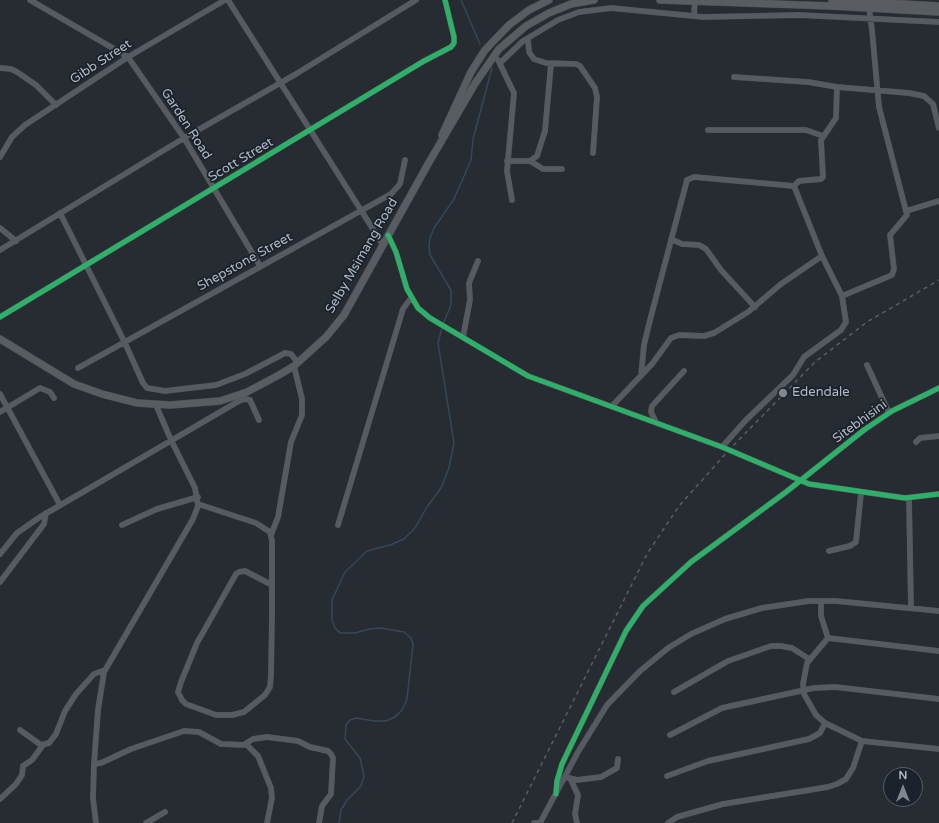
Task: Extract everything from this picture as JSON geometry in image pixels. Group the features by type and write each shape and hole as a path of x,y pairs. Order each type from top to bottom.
{"main road":[{"name":"Selby Msimang Road","path":"428,164 478,59 509,25 529,10 548,0"},
{"name":"Selby Msimang Road","path":"0,339 74,384 118,399 156,405 196,404 220,401 254,388 296,365 326,337 340,320 356,296 428,164 493,57 510,38 536,20 560,8 594,0"},
{"path":"660,0 939,12"},
{"path":"832,0 939,6"}],"street":[{"path":"30,0 128,57"},
{"path":"227,0 383,245"},
{"name":"Gibb Street","path":"0,157 10,139 19,129 128,57 227,0"},
{"path":"0,250 184,138 280,83 416,0"},
{"name":"Scott Street","path":"0,317 454,45 454,37 445,0"},
{"path":"694,16 695,1"},
{"path":"500,63 528,39 564,17 591,10 628,8 694,16 800,15 939,22"},
{"path":"842,296 892,275 894,269 890,235 905,218 906,211 881,118 869,8"},
{"path":"528,39 529,52 532,58 537,61 551,64 576,64 580,66 595,88 597,96 593,153"},
{"name":"Garden Road","path":"128,57 184,138 260,266"},
{"path":"493,57 500,63 514,93 507,181 512,200"},
{"path":"530,161 537,156 543,141 548,107 551,64"},
{"path":"0,68 11,68 36,85 56,105"},
{"path":"734,76 920,94 927,97 933,104 939,128"},
{"path":"794,186 801,180 822,178 824,171 820,146 823,136 836,118 837,87"},
{"path":"708,130 806,130 823,136"},
{"name":"Shepstone Street","path":"78,368 396,191 401,180 405,160"},
{"path":"508,161 530,161 543,169 562,169"},
{"path":"641,376 644,345 686,182 691,177 794,186"},
{"path":"722,447 745,421 793,375 804,358 845,326 846,321 842,296 822,256 794,186"},
{"path":"906,211 939,201"},
{"path":"60,213 145,386 150,389 158,390 197,389 216,385 239,377 285,353 291,354 296,365 302,399 302,415 291,442 278,517 271,535 272,585 270,687 265,695 244,712 232,716 210,714 186,704 178,692 181,682 197,643 236,574 245,571 272,585"},
{"path":"0,228 16,241"},
{"path":"388,235 396,252 411,298 418,308 430,318 528,376 722,447 798,481 861,493 909,498 939,494"},
{"path":"671,239 682,244 699,245 706,249 721,270 755,307"},
{"path":"612,406 641,376 674,336 711,335 755,307 786,281 822,256"},
{"path":"460,336 470,300 469,283 478,261"},
{"path":"338,525 403,308 411,298"},
{"path":"867,365 889,413"},
{"path":"656,422 651,412 652,406 684,371"},
{"path":"0,412 40,388 50,392 54,398"},
{"name":"Sitebhisini","path":"556,794 557,781 566,757 626,631 643,606 691,562 889,413 939,388"},
{"path":"0,394 60,505"},
{"path":"0,554 17,533 46,513 239,401 248,399 259,420"},
{"path":"220,401 223,410"},
{"path":"96,823 93,798 94,764 98,710 105,670 134,624 160,574 193,519 198,504 198,497 156,405"},
{"path":"916,442 920,438 939,436"},
{"path":"829,551 850,546 856,542 861,493"},
{"path":"122,525 157,510 198,497"},
{"path":"909,498 911,607"},
{"path":"198,504 256,523 267,528 271,535"},
{"path":"0,582 44,524 46,513"},
{"path":"821,601 821,616 828,638"},
{"path":"534,823 540,823 591,729 607,706 640,671 668,648 703,628 735,616 784,604 821,601 911,607 939,611"},
{"path":"828,638 939,650"},
{"path":"828,638 809,659 805,667 803,691 812,710 825,724 862,741 939,749"},
{"path":"674,692 728,661 771,646 792,648 809,659"},
{"path":"0,798 16,784 22,775 23,766 32,760 43,745 51,741 56,734 65,711 79,690 95,673 105,670"},
{"path":"670,735 722,708 823,687 835,687 939,699"},
{"path":"667,776 704,762 809,739 820,733 825,724"},
{"path":"20,730 43,745"},
{"path":"94,764 103,762 184,731 199,732 222,744 245,744 257,738 267,737 298,741 310,747 328,751 333,758 332,794 322,806 319,823"},
{"path":"668,823 677,817 723,804 828,787 837,784 846,779 853,768 862,741"},
{"path":"245,744 258,756 271,788 272,798 267,823"},
{"path":"565,777 571,780 588,780 606,775 617,768 618,759"},
{"path":"571,780 578,795 575,814 577,823"},
{"path":"146,823 165,812"}],"waterway":[{"path":"461,0 480,44"},
{"path":"443,324 451,305 451,290 430,255 430,238 434,228 454,199 471,160 473,139 492,68"},
{"path":"339,823 341,810 347,800 361,786 364,776 360,758 345,739 346,725 350,720 356,718 386,721 395,717 402,710 407,699 413,644 411,638 404,632 381,628 369,629 355,633 340,633 335,628 332,620 332,600 345,572 367,551 390,545 404,539 415,528 427,507 441,488 449,468 454,443 438,343 442,328"}],"railway":[{"path":"512,823 647,554 679,506 729,450 815,362 867,322 939,280"}],"cycle path":[{"path":"0,317 424,61 451,47 454,43 454,37 445,0"},
{"path":"388,235 396,252 407,289 418,308 430,318 528,376 722,447 809,484 905,498 939,494"},
{"path":"556,794 557,781 562,764 626,631 643,606 691,562 786,492 864,430 892,411 939,388"}],"place":[{"name":"Edendale","path":"783,393"}]}
